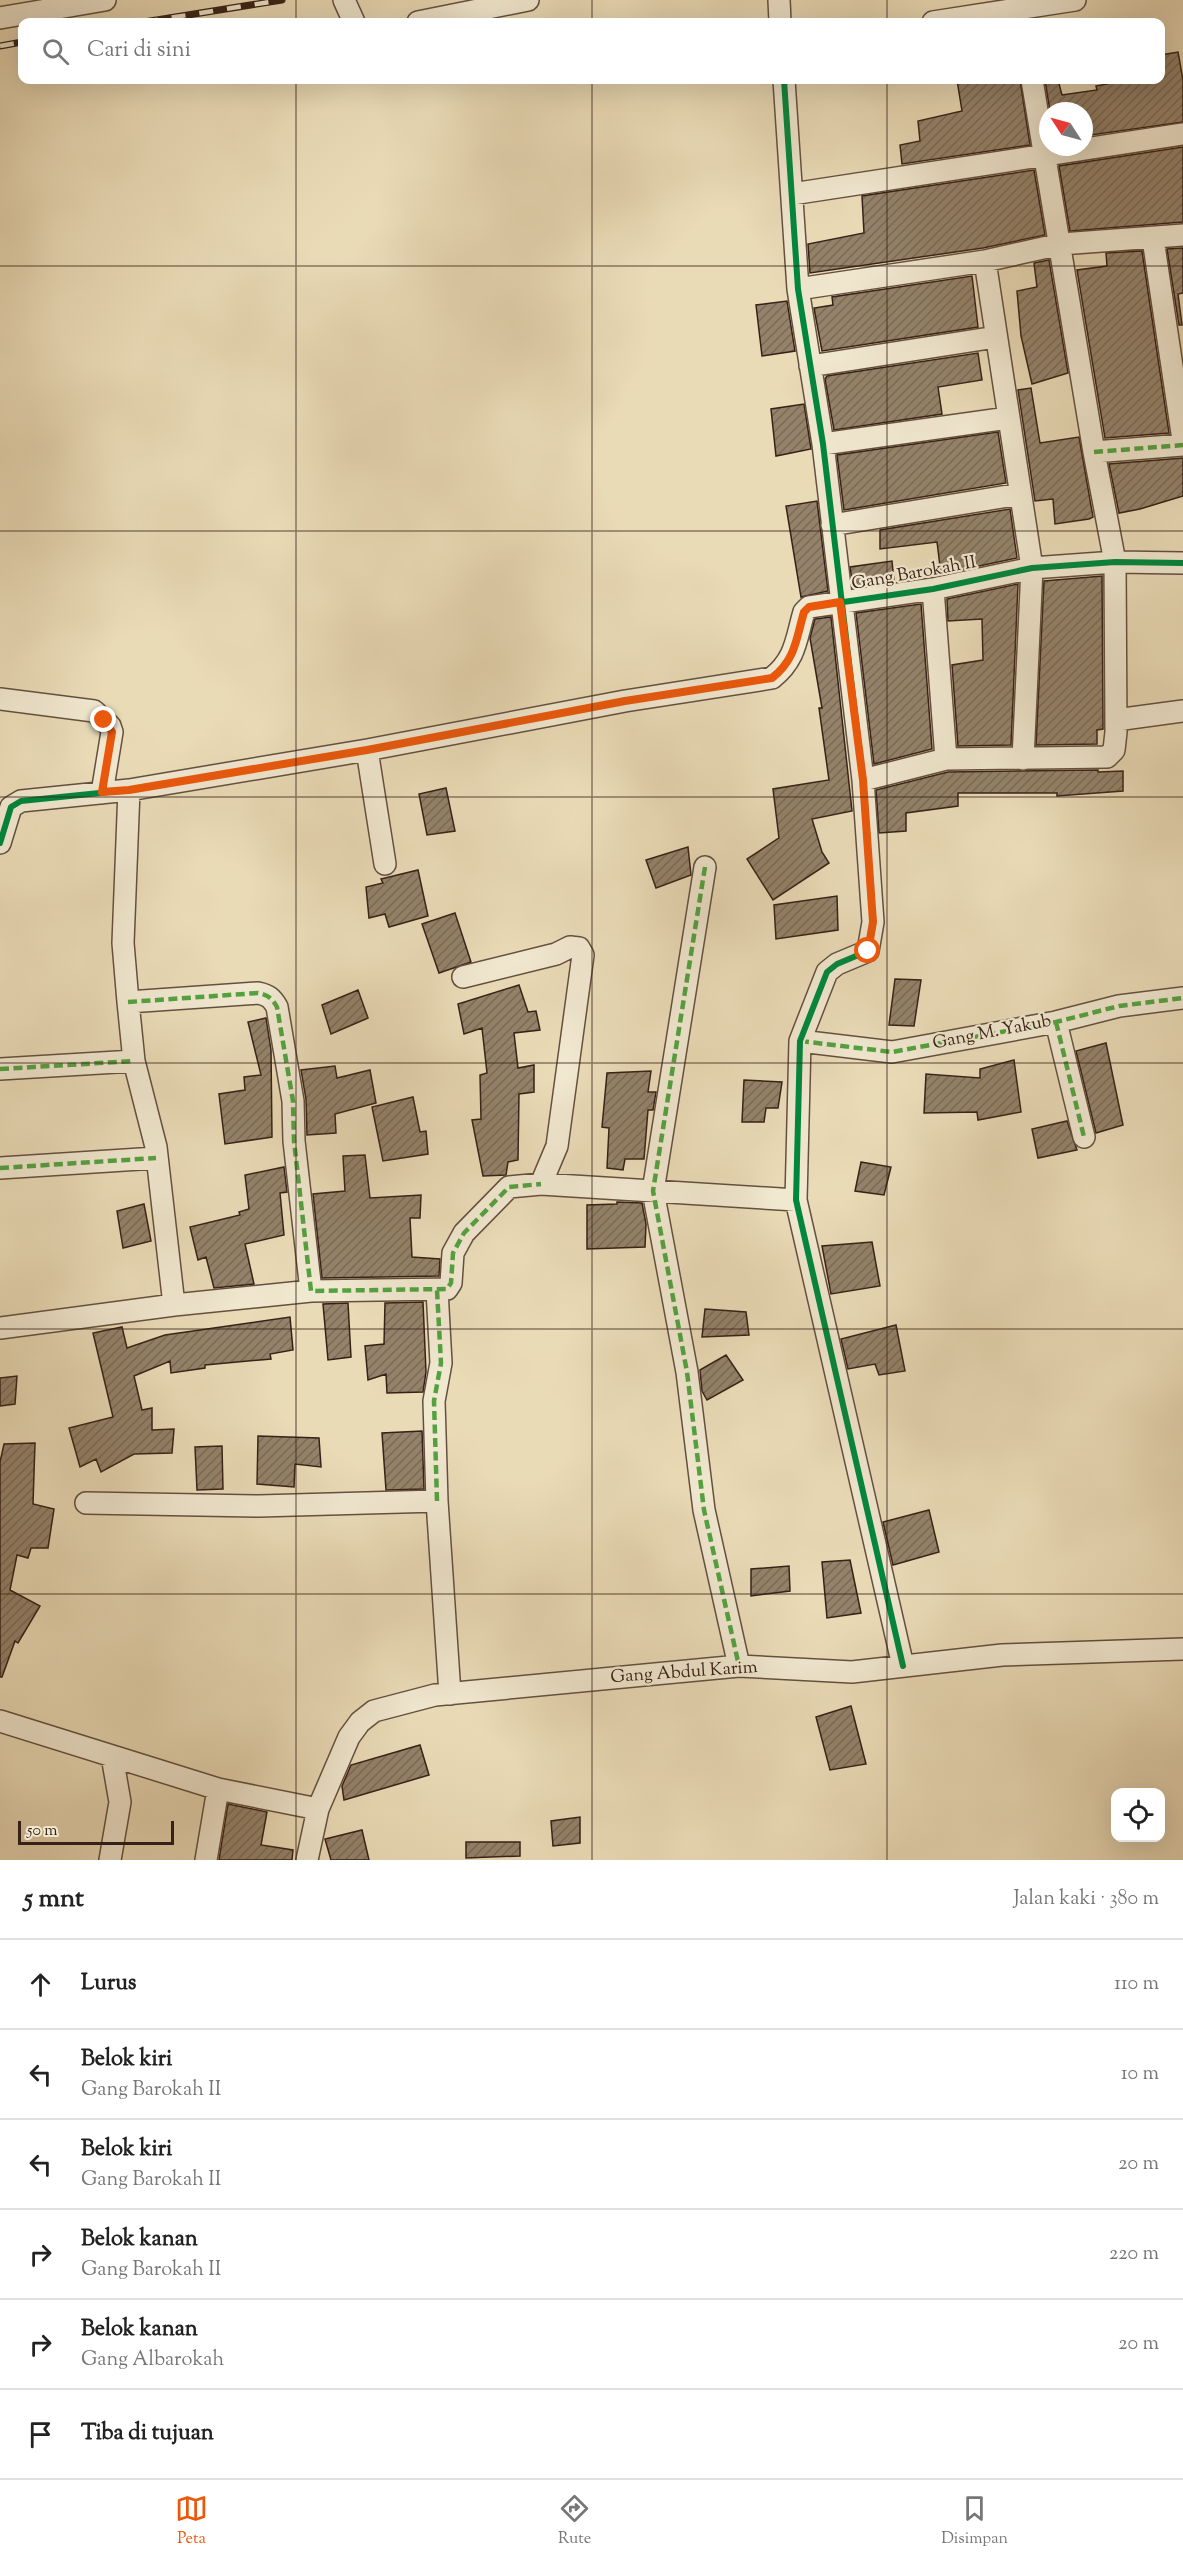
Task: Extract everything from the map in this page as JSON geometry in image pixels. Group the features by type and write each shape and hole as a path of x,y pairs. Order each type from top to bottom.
{"street":[{"path":"0,18 105,0"},
{"path":"344,0 352,18"},
{"path":"438,18 528,0"},
{"path":"779,0 780,18"},
{"path":"965,18 1022,11 1075,0"},
{"path":"784,84 798,289 823,444 863,780 873,922 871,945 862,956 837,964 827,972 800,1041 796,1200 903,1666"},
{"path":"1033,84 1039,124"},
{"path":"1093,148 1183,134"},
{"path":"792,194 1039,156"},
{"path":"863,780 946,759 1107,757 1114,750 1116,720 1115,562 1044,156"},
{"path":"798,289 985,261 1061,244 1183,235"},
{"path":"1094,452 1183,442 1152,239"},
{"path":"985,261 1032,568 1023,759"},
{"path":"810,366 996,337"},
{"path":"823,444 1008,418"},
{"path":"832,525 1020,494"},
{"name":"Gang Barokah II","path":"0,843 11,807 21,801 129,790 367,750 625,701 772,678 785,668 794,654 804,612 809,607 933,589 1032,568 1115,562 1183,563"},
{"path":"933,589 946,759"},
{"path":"0,699 94,711 110,726 112,732 102,792"},
{"path":"1116,720 1183,711"},
{"path":"367,750 386,864"},
{"path":"129,790 123,943 128,1002 134,1061 156,1147 174,1305"},
{"path":"705,867 653,1191 687,1372 704,1510 739,1666"},
{"path":"463,976 556,954 570,947 579,948 583,955 557,1146 541,1184"},
{"path":"128,1002 258,993 266,994 273,1000 293,1101 294,1141 311,1291"},
{"name":"Gang M. Yakub","path":"800,1041 892,1052 1056,1022 1119,1006 1183,998"},
{"path":"1056,1022 1084,1137"},
{"path":"0,1069 134,1061"},
{"path":"0,1168 156,1158"},
{"path":"0,1328 174,1305 311,1291 447,1289 451,1283 453,1253 464,1233 509,1187 541,1184 796,1200"},
{"path":"437,1290 441,1363 434,1401 437,1501 450,1694"},
{"path":"86,1503 259,1506 437,1501"},
{"name":"Gang Abdul Karim","path":"307,1860 318,1809 349,1737 360,1722 374,1711 450,1694 739,1666 852,1672 1002,1655 1183,1649"},
{"path":"0,1721 218,1789 318,1809"},
{"path":"110,1860 120,1802 112,1756"},
{"path":"206,1860 218,1789"}],"building":[{"path":"1178,52 1183,80 1183,122 1093,135 1093,102 1049,102 1046,84 1059,84 1062,95 1097,90 1096,86 1106,84 1165,84 1165,54"},
{"path":"958,84 1021,84 1030,145 902,164 900,145 920,141 918,121 962,111"},
{"path":"1183,147 1183,222 1070,231 1059,166"},
{"path":"1034,170 1045,235 983,248 810,273 808,244 864,233 862,196"},
{"path":"1183,248 1183,293 1178,294 1182,325 1179,325 1167,249"},
{"path":"1142,251 1169,433 1105,438 1077,270 1107,266 1106,253"},
{"path":"1049,260 1068,373 1032,384 1021,336 1017,291 1037,287 1034,263"},
{"path":"972,276 978,327 822,351 814,308 833,305 832,297"},
{"path":"787,301 795,351 762,356 756,305"},
{"path":"978,353 982,380 938,387 942,414 834,430 825,379 827,376"},
{"path":"1031,388 1040,443 1079,437 1093,517 1089,519 1055,524 1053,499 1035,501 1018,390"},
{"path":"804,404 811,449 776,456 771,409"},
{"path":"998,432 1006,483 844,510 837,455"},
{"path":"1183,458 1183,496 1119,513 1109,464"},
{"path":"817,501 828,591 801,597 786,506"},
{"path":"1010,509 1017,558 941,574 937,542 880,549 880,530"},
{"path":"892,561 894,582 853,588 850,567"},
{"path":"1102,576 1103,729 1097,730 1097,744 1036,745 1044,581"},
{"path":"1018,584 1011,745 958,746 952,665 983,660 982,619 948,621 947,599"},
{"path":"921,604 932,749 874,764 856,613"},
{"path":"831,617 852,811 812,819 822,852 829,863 773,900 747,859 779,838 773,789 829,780 819,708 822,708 810,638 815,619"},
{"path":"1098,770 1098,772 1123,771 1123,791 1057,796 1057,793 958,793 958,806 906,813 906,831 879,833 876,790 948,772"},
{"path":"446,788 455,831 427,835 419,794"},
{"path":"688,847 691,875 656,888 646,860"},
{"path":"418,870 428,916 389,927 385,914 369,918 366,887 383,883 381,879"},
{"path":"837,896 838,930 776,939 774,905"},
{"path":"455,913 471,962 439,973 422,924"},
{"path":"895,979 921,980 914,1026 889,1025"},
{"path":"519,985 528,1012 536,1011 540,1030 514,1033 518,1068 534,1065 534,1092 519,1094 518,1160 508,1162 506,1175 483,1176 472,1120 481,1119 480,1075 487,1073 482,1028 464,1034 458,1004"},
{"path":"358,990 368,1018 331,1034 322,1005"},
{"path":"266,1018 271,1050 272,1137 225,1144 219,1094 245,1090 244,1077 261,1075 248,1022"},
{"path":"1106,1043 1123,1125 1096,1133 1076,1051"},
{"path":"1014,1060 1021,1112 978,1120 977,1112 924,1113 926,1074 980,1078 980,1069"},
{"path":"335,1066 337,1078 370,1070 376,1103 335,1114 336,1133 307,1135 306,1099 301,1070"},
{"path":"651,1071 648,1092 656,1092 653,1110 648,1110 644,1159 625,1159 623,1170 607,1168 609,1128 602,1127 607,1073"},
{"path":"744,1080 782,1082 778,1108 766,1108 764,1122 742,1122"},
{"path":"413,1097 420,1132 426,1131 428,1154 383,1161 372,1107"},
{"path":"1067,1121 1077,1150 1038,1158 1032,1129"},
{"path":"365,1155 370,1198 421,1195 420,1218 410,1218 412,1257 440,1259 439,1276 322,1278 313,1194 345,1191 343,1156"},
{"path":"861,1162 891,1167 884,1195 855,1191"},
{"path":"284,1167 287,1192 280,1193 284,1235 245,1244 254,1284 214,1288 206,1257 198,1260 190,1227 240,1215 239,1212 249,1209 245,1175"},
{"path":"617,1202 642,1203 646,1224 645,1247 587,1249 587,1205 617,1204"},
{"path":"144,1204 151,1241 123,1248 117,1211"},
{"path":"872,1242 880,1286 831,1294 822,1246"},
{"path":"423,1302 426,1372 423,1392 387,1393 386,1374 368,1380 365,1346 384,1344 385,1303"},
{"path":"348,1303 351,1357 328,1360 323,1304"},
{"path":"705,1309 746,1312 749,1335 702,1337"},
{"path":"290,1317 293,1350 270,1354 271,1359 205,1365 205,1368 171,1373 170,1361 134,1376 142,1410 152,1408 152,1430 174,1429 172,1453 134,1454 101,1472 96,1459 80,1467 69,1428 113,1417 93,1333 122,1327 127,1348 165,1335"},
{"path":"896,1325 905,1371 879,1375 875,1364 848,1369 841,1339"},
{"path":"726,1355 743,1380 707,1400 702,1391 700,1370"},
{"path":"17,1376 15,1404 0,1406 0,1378"},
{"path":"422,1431 424,1489 386,1490 382,1433"},
{"path":"258,1436 319,1438 321,1467 295,1464 294,1487 257,1484"},
{"path":"35,1443 33,1504 54,1509 48,1548 31,1548 28,1558 17,1555 10,1590 40,1606 18,1643 15,1641 2,1677 0,1677 0,1462 4,1444"},
{"path":"222,1446 223,1489 197,1490 195,1447"},
{"path":"929,1510 939,1552 893,1565 883,1522"},
{"path":"850,1560 861,1613 827,1618 822,1562"},
{"path":"789,1566 790,1591 751,1596 751,1569"},
{"path":"851,1706 866,1764 830,1770 816,1717"},
{"path":"420,1745 429,1775 344,1800 342,1786 351,1765"},
{"path":"228,1804 267,1812 261,1845 293,1850 292,1860 219,1860"},
{"path":"580,1817 580,1843 553,1846 551,1821"},
{"path":"362,1830 369,1860 331,1860 325,1839"},
{"path":"466,1842 520,1842 520,1856 466,1858"}],"railway":[{"path":"169,18 282,0"},
{"path":"0,46 18,43"}],"marked path":[{"path":"1094,452 1183,445"},
{"path":"705,867 653,1191 687,1372 704,1510 739,1666"},
{"path":"128,1002 258,993 269,997 277,1007 293,1101 294,1141 311,1291 447,1289 451,1283 453,1253 464,1233 509,1187 541,1184"},
{"path":"800,1041 892,1052 1056,1022 1119,1006 1183,998"},
{"path":"1056,1022 1084,1137"},
{"path":"0,1069 134,1061"},
{"path":"0,1168 156,1158"},
{"path":"437,1290 441,1363 434,1401 437,1501"}],"cycle path":[{"path":"784,84 798,289 823,444 863,780 873,922 868,951 837,964 827,972 800,1041 796,1200 903,1666"},
{"path":"0,843 11,807 21,801 129,790 367,750 625,701 772,678 791,656 804,612 809,607 933,589 1032,568 1115,562 1183,563"}],"route":[{"path":"104,720 112,732 102,792 129,790 367,750 625,701 772,678 785,668 794,654 804,612 809,607 840,602 863,780 873,922 871,945 868,951"}]}
